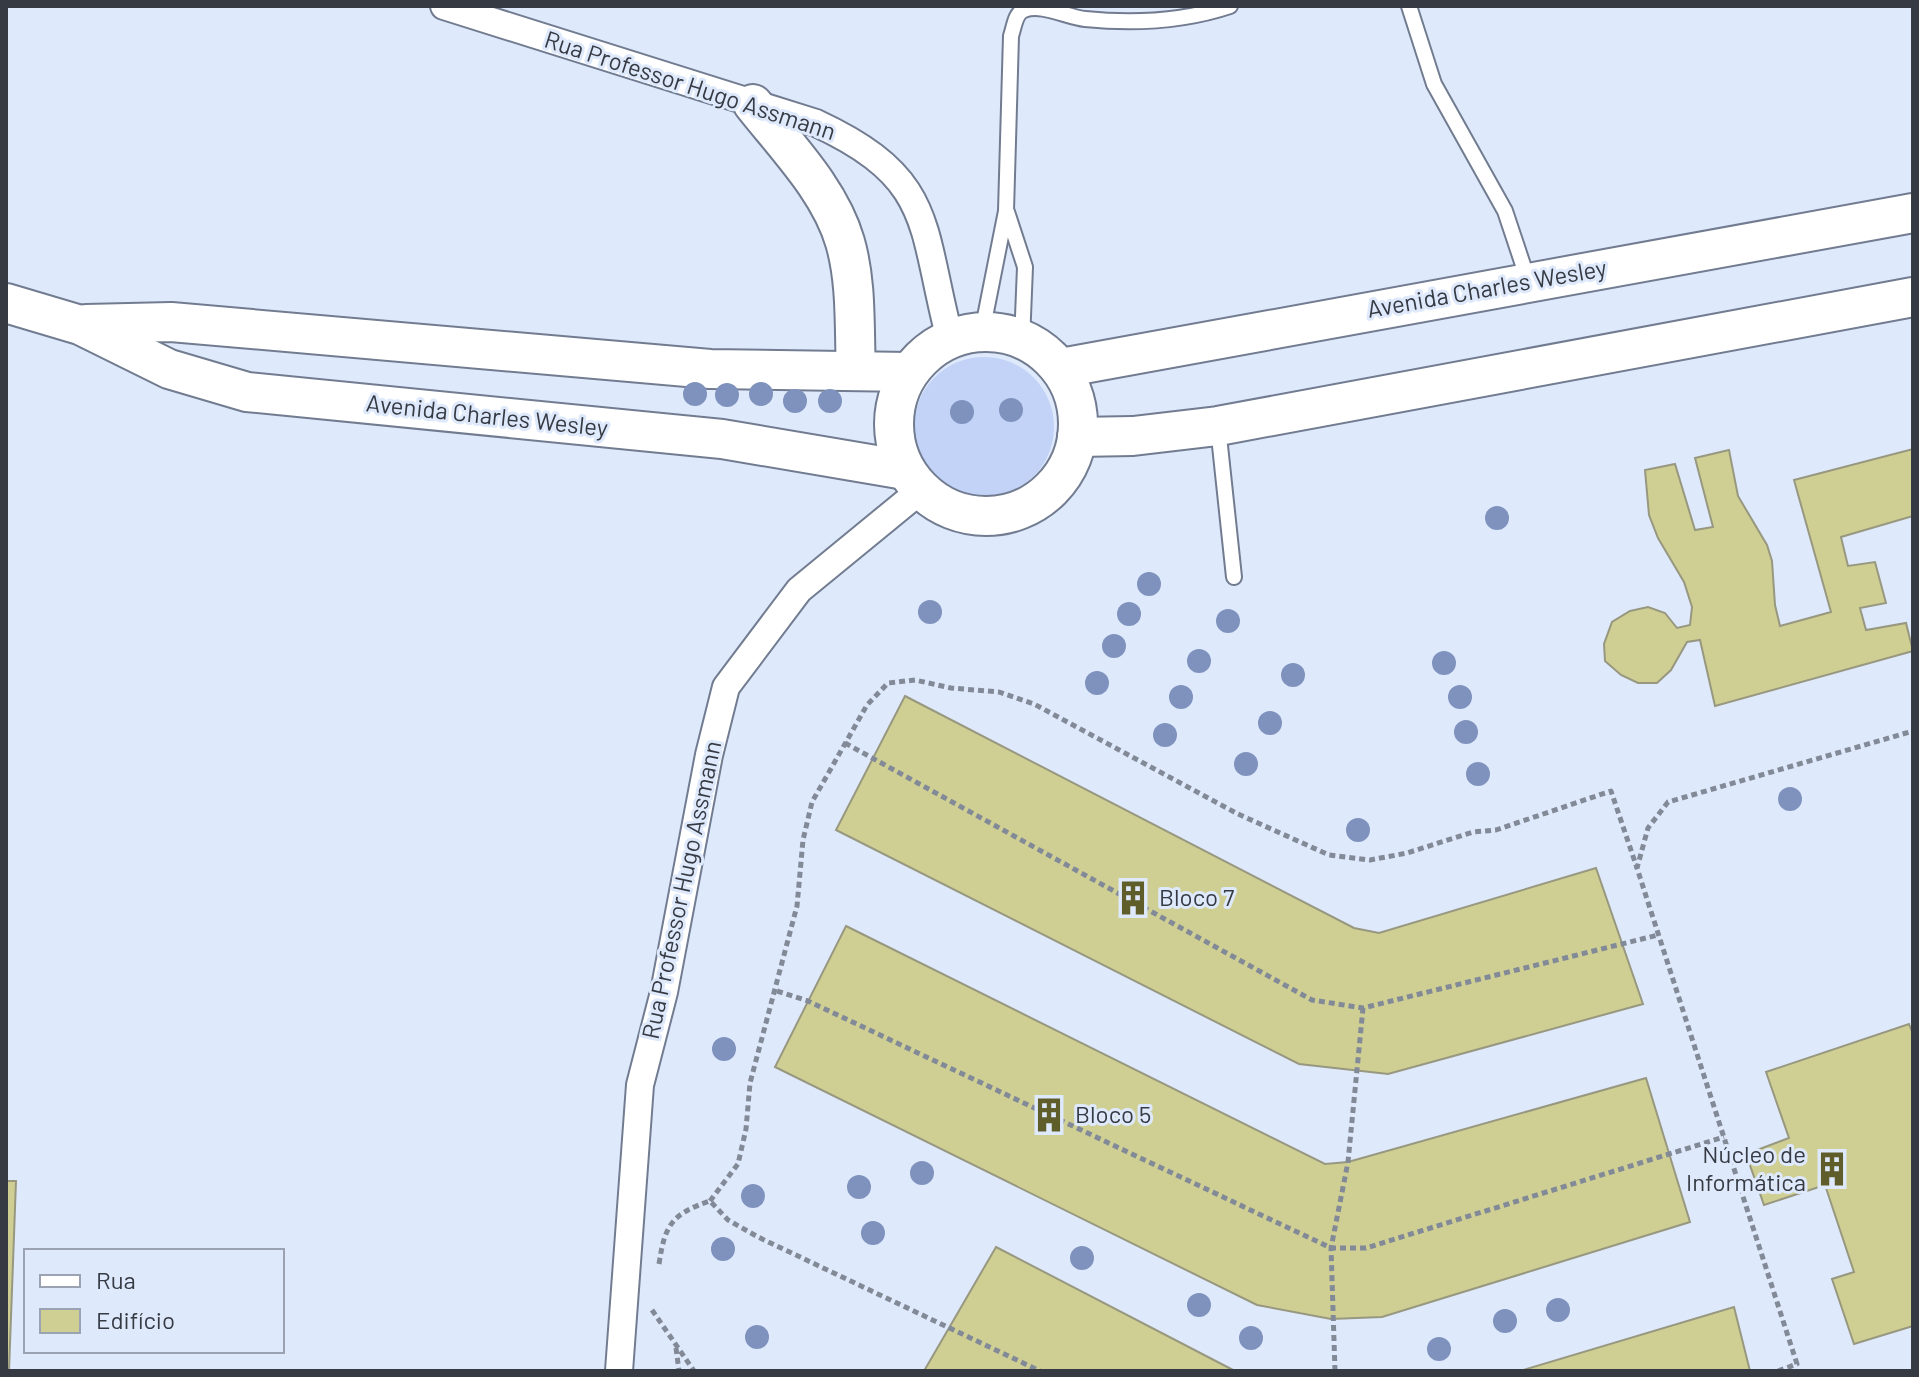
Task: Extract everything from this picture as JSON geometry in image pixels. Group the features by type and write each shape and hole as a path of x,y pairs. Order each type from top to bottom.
{"street":[{"name":"Rua Professor Hugo Assmann","path":"444,6 816,123 855,141 888,165 916,204 966,335"},
{"path":"753,104 813,179 845,241 853,294 856,371"},
{"name":"Avenida Charles Wesley","path":"1061,368 1528,280 1913,213"},
{"path":"1077,437 1133,436 1218,426 1913,297"},
{"name":"Avenida Charles Wesley","path":"6,303 80,325 169,369 247,392 722,439 913,480"},
{"name":"Avenida Charles Wesley","path":"80,325 171,322 710,369 909,372"},
{"path":"1003,334 1022,341 1061,368 1077,408 1077,437 1071,459 1053,488 1030,505 1002,515 973,516 945,507 913,480 896,446 893,420 897,395 909,372 932,349 966,335 1003,334"},
{"name":"Rua Professor Hugo Assmann","path":"619,1371 640,1085 664,992 704,781 726,687 799,590 913,480"}],"lane":[{"path":"966,335 1006,211 1011,36 1021,11 1040,9 1082,19 1136,22 1192,19 1230,6"},
{"path":"1409,6 1434,84 1505,211 1528,280"},
{"path":"1006,211 1025,267 1022,341"},
{"path":"1218,426 1234,577"}],"path":[{"path":"658,1272 669,1223 683,1210 710,1201 738,1164 746,1129 750,1083 777,991 797,906 803,840 812,802 867,705 888,683 915,680 951,688 999,692 1034,704 1238,814 1329,855 1370,860 1407,853 1473,832 1496,830 1611,791 1797,1364 1778,1371"},
{"path":"1637,868 1648,828 1668,802 1913,731"},
{"path":"845,743 1312,1000 1363,1008 1658,935"},
{"path":"777,991 808,1001 1331,1248 1366,1248 1724,1137"},
{"path":"1335,1371 1331,1248 1348,1162 1363,1008"},
{"path":"710,1201 728,1220 758,1237 1040,1371"},
{"path":"654,1298 652,1310 694,1371"},
{"path":"676,1345 679,1371"}],"shaded area":[{"path":"984,357 1011,362 1034,377 1049,400 1054,427 1049,454 1034,477 1011,492 984,497 957,492 934,477 919,454 914,427 919,400 934,377 957,362"}],"building":[{"path":"1913,449 1913,516 1841,537 1848,566 1875,562 1886,603 1860,608 1866,630 1906,623 1913,651 1715,706 1700,640 1687,642 1671,670 1657,683 1638,683 1621,675 1605,661 1604,644 1612,622 1630,611 1648,607 1665,613 1677,628 1690,625 1692,607 1684,582 1658,538 1649,515 1645,470 1675,464 1695,530 1713,527 1695,458 1729,450 1738,496 1767,545 1772,561 1780,626 1831,612 1794,480"},
{"name":"Bloco 7","path":"905,696 1354,928 1379,933 1596,868 1643,1004 1388,1074 1299,1064 836,830"},
{"name":"Bloco 5","path":"846,926 1325,1164 1348,1162 1646,1078 1690,1222 1382,1317 1331,1319 1257,1305 775,1067"},
{"name":"Núcleo de Informática","path":"1909,1024 1913,1034 1913,1326 1854,1344 1832,1279 1854,1272 1825,1185 1764,1205 1746,1154 1789,1138 1766,1072"},
{"path":"6,1181 16,1181 9,1371 6,1371"},
{"path":"996,1247 1235,1371 924,1371"},
{"path":"1734,1307 1750,1371 1520,1371"}],"place":[{"name":"Bloco 7","path":"1133,898"},
{"name":"Bloco 5","path":"1049,1115"},
{"name":"Núcleo de Informática","path":"1832,1169"}]}
